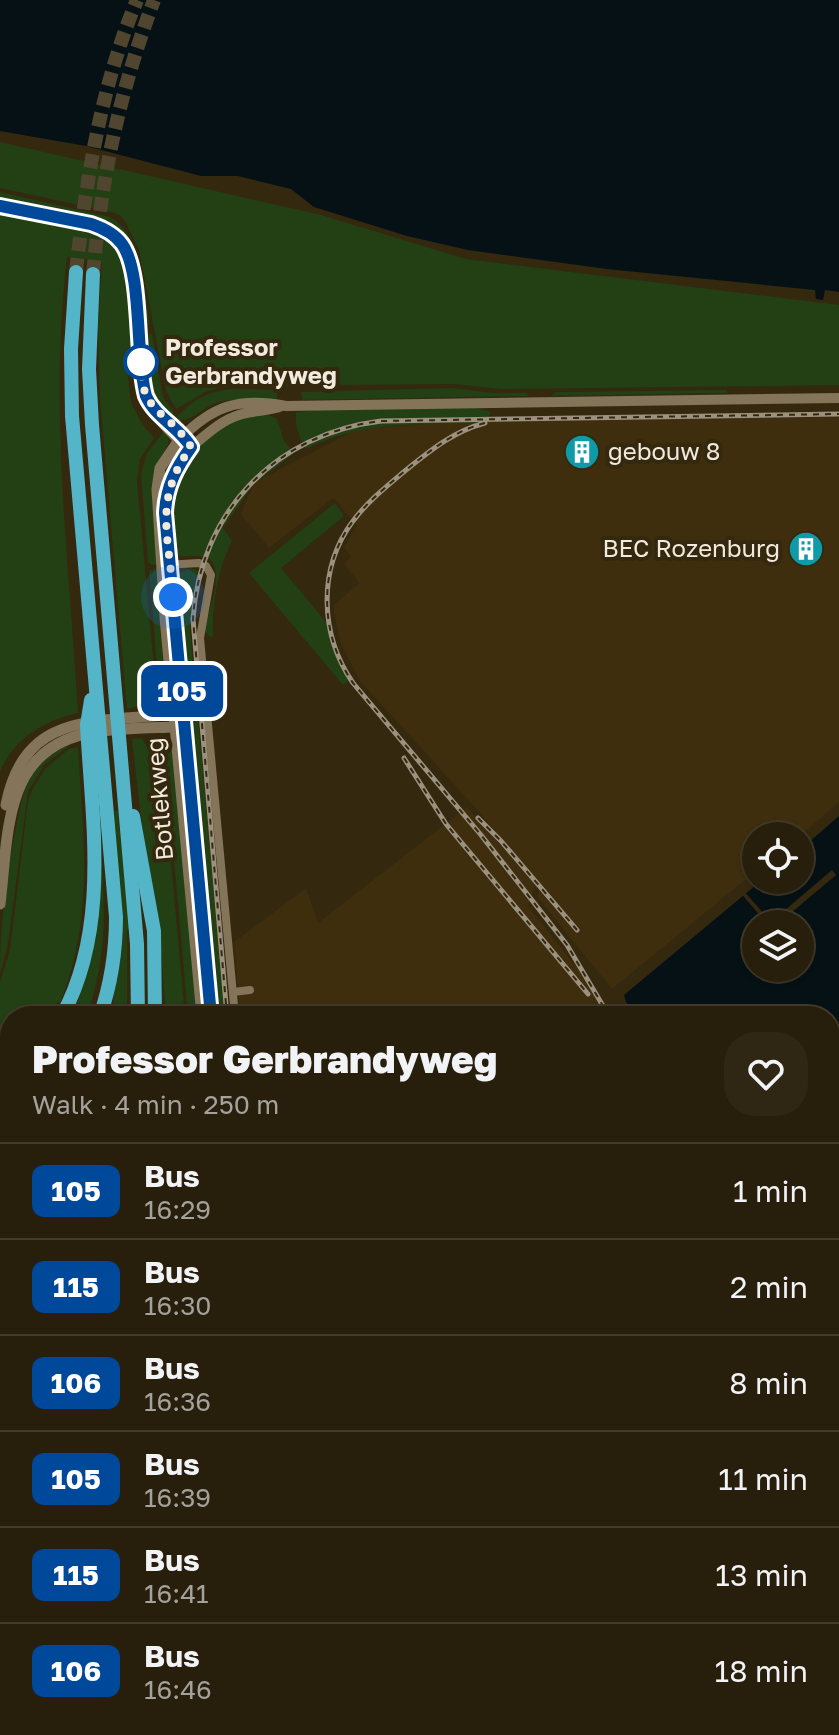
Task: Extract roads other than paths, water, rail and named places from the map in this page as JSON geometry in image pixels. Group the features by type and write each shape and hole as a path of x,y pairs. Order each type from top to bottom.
{"highway":[{"path":"76,272 71,378 79,505 116,925 114,955 102,1006"},
{"path":"93,274 89,353 91,412 137,944 138,1006"},
{"path":"66,1006 84,963 93,904 87,725 94,672"},
{"path":"121,757 154,931 156,1006"}],"main road":[{"path":"0,206 91,224 115,236 128,255 143,387 160,421 191,447"},
{"name":"Botlekweg","path":"181,437 160,468 158,477 201,1006"},
{"name":"Botlekweg","path":"166,565 166,498 178,466 191,447"},
{"path":"0,854 10,788 20,762 46,736 178,719"},
{"name":"Botlekweg","path":"178,719 210,1006"},
{"path":"0,904 8,833 22,779 43,752 73,731"}],"street":[{"path":"181,437 196,422 217,409 237,403 282,406 839,398"},
{"path":"191,447 214,427 240,414 282,406"},
{"path":"166,565 199,563 206,566 211,575 200,638 234,1006"},
{"path":"233,992 250,990"}],"tunnel":[{"path":"76,272 97,134 114,66 137,0"},
{"path":"93,274 101,202 114,135 131,68 154,0"}],"railway":[{"path":"226,1006 193,619 199,580 210,545 228,513 250,485 277,461 308,442 343,429 381,421 839,414"},
{"path":"485,423 463,431 434,448 378,494 353,521 341,540 328,581 329,623 334,644 353,683 481,835 567,945 603,1006"},
{"path":"404,758 446,824 588,994"},
{"path":"478,818 577,930"}],"place":[{"name":"Professor Gerbrandyweg","path":"141,362"},
{"name":"gebouw 8","path":"582,452"},
{"name":"BEC Rozenburg","path":"806,549"}]}
